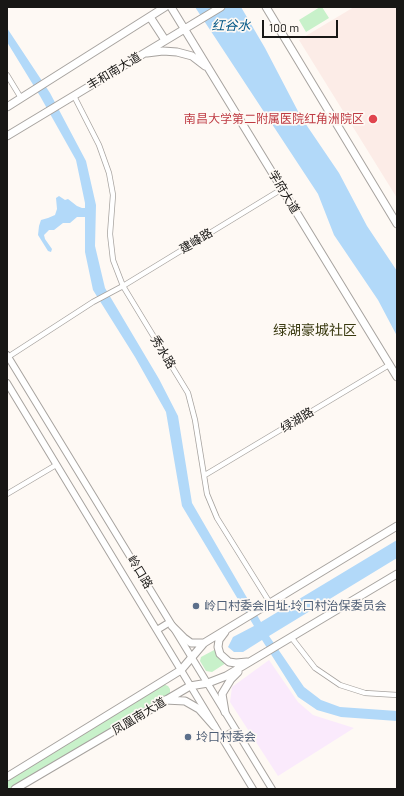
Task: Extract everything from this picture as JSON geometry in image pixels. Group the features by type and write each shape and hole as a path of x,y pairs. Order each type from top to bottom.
{"main road":[{"path":"143,21 151,7"},
{"path":"7,107 165,7"},
{"name":"学府大道","path":"171,7 397,377"},
{"name":"丰和南大道","path":"7,136 221,7"},
{"path":"266,7 397,224"},
{"path":"270,7 271,16"},
{"path":"150,17 165,40"},
{"path":"143,54 163,51 178,52 192,56 210,70"},
{"path":"270,603 397,526"},
{"path":"291,637 397,574"},
{"name":"凤凰南大道","path":"7,777 181,670 204,643 270,603"},
{"path":"171,624 191,643 204,643"},
{"path":"228,629 219,640 218,647 220,654 230,662 249,662"},
{"name":"凤凰南大道","path":"15,789 190,686 208,683 226,676 291,637"},
{"path":"225,712 222,694 231,678 249,662"},
{"path":"165,700 185,701 199,709 214,726"}],"street":[{"path":"7,75 21,98"},
{"name":"秀水路","path":"74,96 99,145 109,173 113,195 110,234 114,260 123,286 188,393 195,420 207,494 217,518 270,603"},
{"name":"建峰路","path":"8,356 282,189"},
{"name":"岭口路","path":"8,356 272,789"},
{"name":"绿湖路","path":"205,476 389,365"},
{"name":"岭口路","path":"7,383 253,789"},
{"path":"7,494 56,464"},
{"path":"157,630 171,624"},
{"path":"291,637 314,668 340,685 365,693 397,695"},
{"path":"222,738 236,730"}],"shaded area":[{"name":"南昌大学第二附属医院红角洲院区","path":"354,7 397,7 397,198 299,40"},
{"path":"269,660 298,702 313,715 354,728 278,776 230,702 232,687"}],"green space":[{"path":"322,7 329,18 306,32 299,20"},
{"path":"216,649 226,663 212,672 206,671 200,661 201,657"},
{"path":"163,684 168,686 170,693 10,789 7,789 7,779"}],"water":[{"name":"红谷水","path":"195,7 241,7 265,48 301,117 339,173 367,226 397,271 397,336 378,300 334,235 318,194"},
{"path":"7,28 50,93 86,161 96,205 95,246 105,288 159,379 178,416 192,503 261,622 397,540 397,558 269,636 304,687 321,700 340,707 397,711 397,721 341,717 317,710 298,697 262,640 243,652 234,652 228,647 233,637 254,626 182,506 166,412 135,357 93,290 85,252 85,217 77,217 70,223 63,223 54,230 49,230 44,235 52,249 51,252 48,251 38,235 41,220 55,215 57,209 56,198 59,196 65,200 68,199 82,208 85,208 85,203 76,160 40,96 7,42"}],"place":[{"name":"南昌大学第二附属医院红角洲院区","path":"373,119"},
{"name":"岭口村委会旧址·坽口村治保委员会","path":"196,606"},
{"name":"坽口村委会","path":"188,737"}],"district":[{"name":"绿湖豪城社区","path":"315,330"}]}
